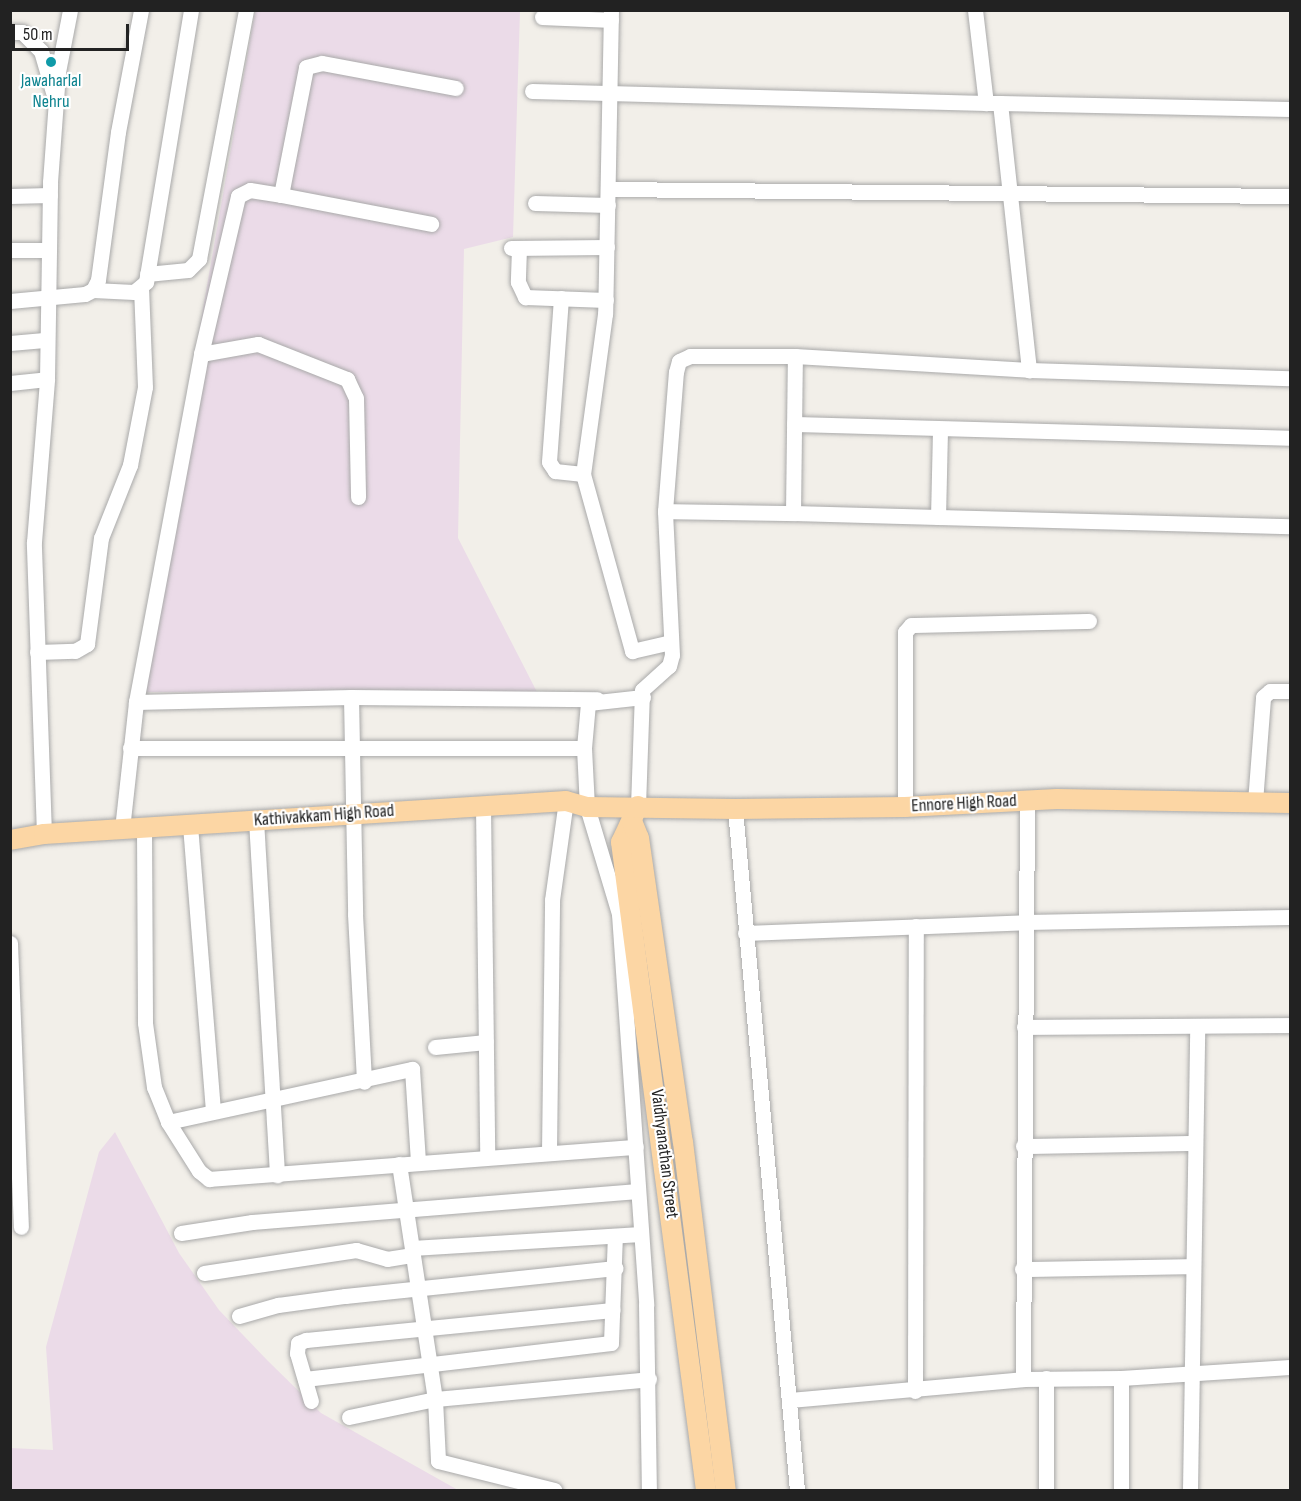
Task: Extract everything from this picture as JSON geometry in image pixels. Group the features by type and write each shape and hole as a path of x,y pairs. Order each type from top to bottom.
{"main road":[{"name":"Kathivakkam High Road","path":"10,840 44,834 566,801 587,807 635,813"},
{"name":"Ennore High Road","path":"635,813 905,807 1027,801 1290,803"},
{"name":"Vaidhyanathan Street","path":"635,813 621,842 706,1491"},
{"name":"Vaidhyanathan Street","path":"635,813 683,1142 726,1491"}],"street":[{"path":"44,834 34,542 47,379 50,195 56,104 70,10"},
{"path":"93,290 98,280 118,132 141,10"},
{"path":"37,651 75,651 87,644 100,538 130,465 146,387 144,282 191,10"},
{"path":"10,301 48,298 144,282 188,270 199,258 246,10"},
{"path":"975,10 1010,193 1029,370"},
{"path":"542,17 611,15 606,300 583,474 632,651 671,642"},
{"path":"10,32 22,32 41,51 56,104"},
{"path":"281,195 306,67 321,63 456,88"},
{"path":"532,91 1290,109"},
{"path":"608,189 1290,196"},
{"path":"122,829 136,702 201,354 238,196 249,190 431,224"},
{"path":"10,196 50,195"},
{"path":"535,203 608,206"},
{"path":"606,300 525,297 520,291 515,248 607,247"},
{"path":"10,250 49,250"},
{"path":"561,298 549,462 555,471 583,474"},
{"path":"10,344 47,340"},
{"path":"201,354 258,344 347,379 356,398 358,497"},
{"path":"635,813 642,690 669,666 671,642 665,510 679,361 690,356 795,356 1029,370 1290,378"},
{"path":"793,513 795,356"},
{"path":"10,383 47,379"},
{"path":"794,424 940,430 1290,438"},
{"path":"938,517 940,430"},
{"path":"665,510 1290,526"},
{"path":"905,807 904,632 911,625 1089,621"},
{"path":"1255,802 1263,697 1270,691 1290,691"},
{"path":"136,702 351,697 597,699 643,697"},
{"path":"351,697 355,814 355,914 364,1082"},
{"path":"597,699 588,703 585,712 587,807 619,914 636,1147 649,1379 649,1491"},
{"path":"130,748 352,750 584,748"},
{"path":"549,1152 552,900 566,801"},
{"path":"1023,1379 1027,801"},
{"path":"483,806 487,1156"},
{"path":"735,809 797,1491"},
{"path":"256,820 277,1175"},
{"path":"190,825 213,1111"},
{"path":"144,828 144,1023 154,1087 168,1122 199,1171 209,1179 487,1156 636,1147"},
{"path":"745,933 1026,921 1290,917"},
{"path":"915,1391 916,926"},
{"path":"10,943 21,1227"},
{"path":"1024,1027 1290,1025"},
{"path":"1190,1491 1189,1372 1197,1026"},
{"path":"435,1047 486,1042"},
{"path":"168,1122 271,1099 364,1082 412,1069 418,1162"},
{"path":"1023,1146 1194,1143"},
{"path":"399,1164 435,1399 438,1461 554,1491"},
{"path":"181,1233 252,1222 406,1212 638,1191"},
{"path":"204,1273 356,1250 387,1259 413,1252 641,1234"},
{"path":"304,1379 611,1343 616,1268 615,1236"},
{"path":"1022,1269 1192,1266"},
{"path":"239,1317 278,1305 616,1268"},
{"path":"311,1401 297,1353 298,1343 423,1327 613,1310"},
{"path":"789,1400 915,1391 1023,1379 1121,1378 1189,1372 1290,1368 1290,1375"},
{"path":"1046,1378 1046,1491"},
{"path":"1121,1378 1121,1491"},
{"path":"349,1417 435,1399 649,1379"}],"shaded area":[{"path":"255,11 520,11 513,237 464,249 458,538 538,694 136,692"},
{"path":"115,1132 179,1253 219,1310 321,1413 458,1490 11,1490 10,1448 53,1450 46,1347 99,1152"}],"place":[{"name":"Jawaharlal Nehru","path":"51,62"}]}
